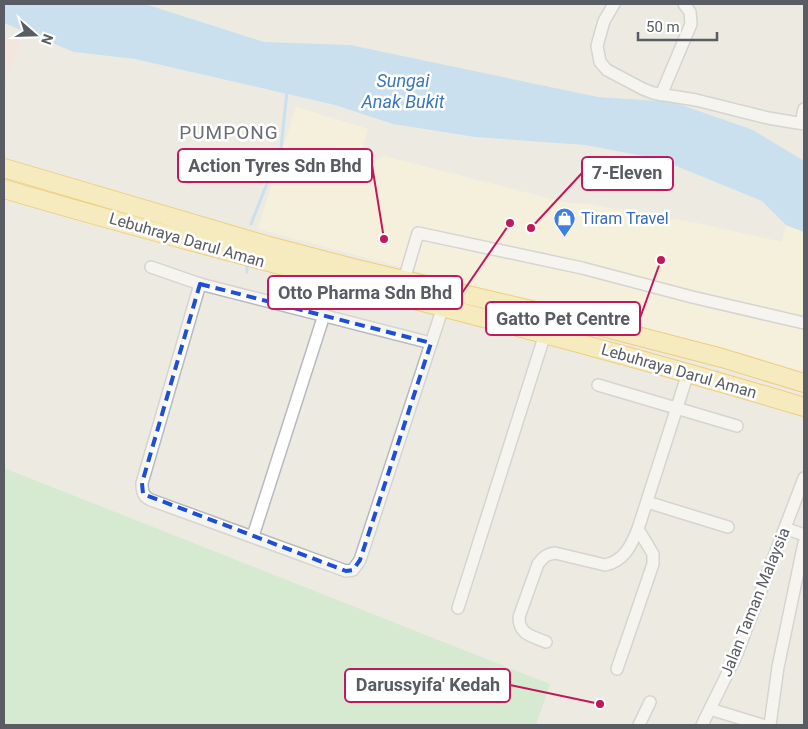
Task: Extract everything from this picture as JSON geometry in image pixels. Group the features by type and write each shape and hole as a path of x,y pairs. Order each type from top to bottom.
{"highway":[{"name":"Lebuhraya Darul Aman","path":"4,168 269,246 588,323 722,358 804,383"},
{"path":"8,186 25,181 45,180"},
{"name":"Lebuhraya Darul Aman","path":"8,186 264,262 545,334 804,407"},
{"path":"768,372 804,392"}],"street":[{"path":"614,4 604,21 598,40 597,51 600,62 612,73 643,89 661,95 702,101 768,118 802,123 804,109"},
{"path":"661,95 691,24 690,12 684,4"},
{"path":"404,280 418,233 582,268 692,298 804,323"},
{"path":"151,267 200,284 431,343"},
{"path":"200,284 142,483 142,490 146,498 346,571 353,570 357,566 443,307"},
{"path":"253,536 324,315"},
{"path":"458,608 545,334"},
{"path":"546,642 525,633 519,624 519,617 538,564 549,554 555,553 605,565 613,564 627,553 638,529 688,373"},
{"path":"598,385 737,426"},
{"name":"Jalan Taman Malaysia","path":"702,725 736,656 804,478"},
{"path":"647,502 728,527"},
{"path":"785,528 804,535"},
{"path":"617,669 653,564 654,554 638,529"},
{"path":"770,725 778,667 804,542"},
{"path":"639,725 650,702"},
{"path":"710,709 762,725"}],"highlighted area":[{"path":"200,284 431,343 360,560 353,570 346,571 143,494 142,483"}],"shaded area":[{"path":"4,36 21,42 4,87"},
{"path":"296,107 368,129 359,159 373,164 384,156 567,203 588,204 702,224 782,242 786,225 804,232 804,374 258,229"}],"green space":[{"path":"4,468 550,684 536,725 4,725"}],"water":[{"name":"Sungai Anak Bukit","path":"4,4 145,4 264,42 350,45 598,97 673,102 753,130 804,161 804,232 786,225 762,201 659,159 585,145 475,137 393,124 335,105 135,59 74,52 4,23"}],"waterway":[{"path":"251,224 281,148 287,91"},
{"path":"247,266 247,272"}],"place":[{"name":"Otto Pharma Sdn Bhd","path":"510,223"},
{"name":"7-Eleven","path":"531,228"},
{"name":"Tiram Travel","path":"565,237"},
{"name":"Action Tyres Sdn Bhd","path":"384,239"},
{"name":"Gatto Pet Centre","path":"661,260"},
{"name":"Darussyifa' Kedah","path":"600,704"}],"district":[{"name":"PUMPONG","path":"229,132"}]}
